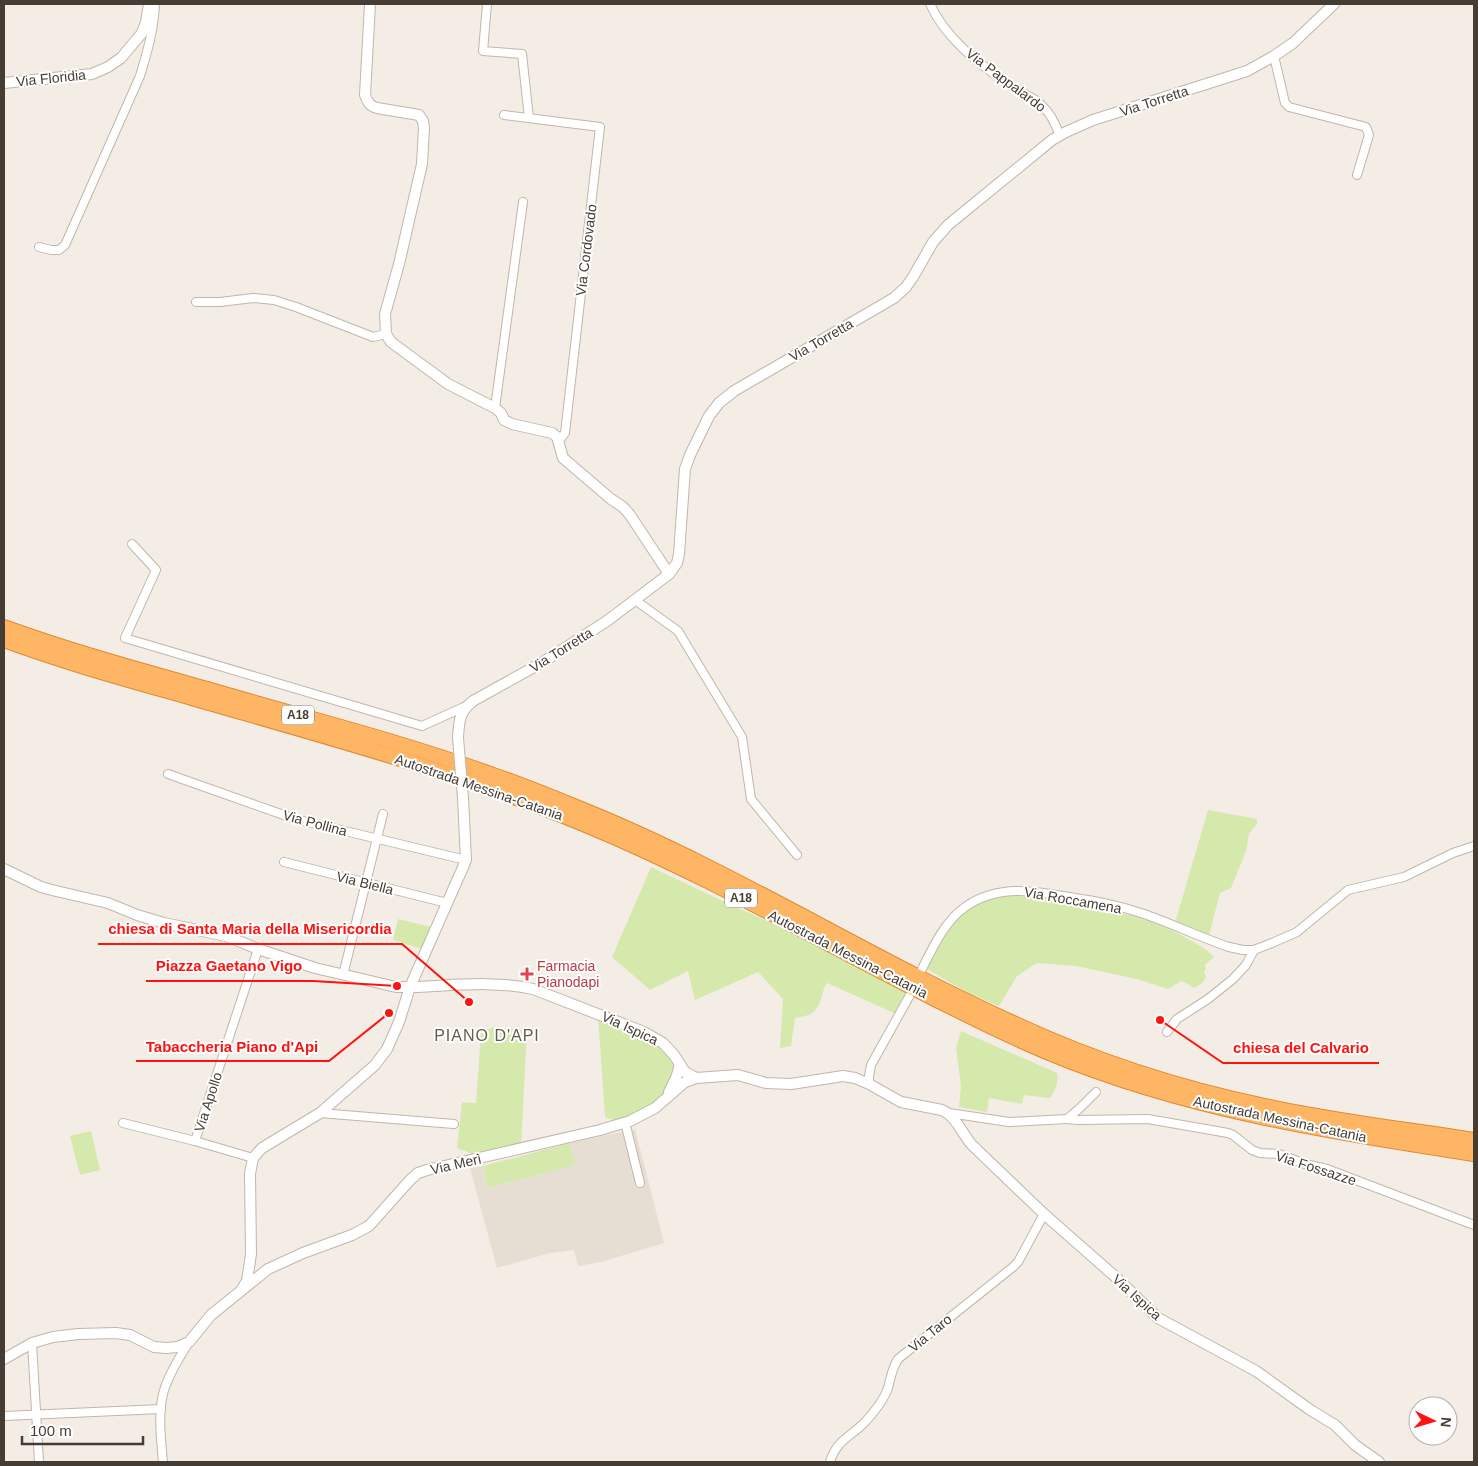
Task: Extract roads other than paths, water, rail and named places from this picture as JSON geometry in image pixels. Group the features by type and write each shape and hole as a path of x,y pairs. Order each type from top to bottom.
{"highway":[{"name":"Autostrada Messina-Catania","path":"4,627 82,654 413,748 492,774 598,816 654,841 1012,1023 1141,1073 1220,1096 1263,1106 1474,1140"},
{"name":"Autostrada Messina-Catania","path":"4,640 79,666 408,761 532,803 648,852 1007,1035 1098,1072 1173,1096 1259,1118 1474,1154"}],"street":[{"name":"Via Floridia","path":"4,82 92,74 108,67 121,58 142,33 149,4"},
{"path":"39,247 60,250 65,245 140,76 154,22 155,4"},
{"path":"370,4 365,95 368,103 378,108 419,115 423,121 424,128 422,164 400,264 385,314 386,334 391,342 448,384 495,408 501,413 504,420 512,424 552,432 557,437 563,458 630,515 669,574"},
{"path":"487,4 483,51 522,54 529,118"},
{"name":"Via Pappalardo","path":"930,4 945,28 968,54 1012,87 1035,99 1049,113 1060,135"},
{"name":"Via Torretta","path":"132,544 156,570 125,638 422,726 464,707 473,700 543,662 607,621 669,574 677,563 679,554 684,469 709,416 719,403 734,391 894,298 913,278 933,242 948,225 1060,135 1093,120 1246,71 1274,56 1292,43 1334,4"},
{"path":"1274,56 1285,103 1289,107 1366,127 1369,135 1358,175"},
{"name":"Via Cordovado","path":"504,115 600,127 565,433 558,442"},
{"path":"495,408 523,202"},
{"path":"196,302 220,302 253,298 274,300 373,337 386,334"},
{"path":"635,600 678,630 742,737 751,799 797,855"},
{"path":"241,1292 247,1281 251,1254 250,1174 253,1158 262,1148 320,1113 374,1064 387,1049 399,1022 410,987 466,860 458,738 459,721 464,707"},
{"name":"Via Pollina","path":"168,774 295,819 466,860"},
{"path":"343,975 383,814"},
{"path":"1167,1032 1178,1019 1233,979 1246,964 1254,950 1297,932 1348,890 1404,877 1453,853 1474,846"},
{"name":"Via Biella","path":"284,862 447,903"},
{"name":"Via Ispica","path":"4,869 56,892 108,903 137,915 164,923 226,936 315,968 384,985 410,987 514,984 533,989 644,1032 663,1043 674,1055 682,1069 696,1078 738,1076 766,1083 791,1084 843,1076 855,1078 869,1084 901,1102 949,1113 1009,1122 1067,1119"},
{"name":"Via Roccamena","path":"922,969 947,926 961,910 980,898 996,893 1015,891 1034,891 1101,902 1140,913 1230,947 1254,950"},
{"name":"Via Apollo","path":"253,1158 195,1141 258,949"},
{"path":"855,1078 871,1065 910,995"},
{"path":"869,1084 871,1065"},
{"path":"677,1089 682,1079 682,1069"},
{"path":"664,1099 682,1069"},
{"name":"Via Merì","path":"189,1342 211,1315 268,1269 303,1253 352,1235 369,1226 418,1173 600,1130 625,1122 655,1108 685,1082 696,1078"},
{"path":"1067,1119 1096,1092"},
{"path":"320,1113 454,1124"},
{"name":"Via Ispica","path":"949,1113 972,1145 1158,1318 1256,1371 1335,1425 1355,1445 1379,1462"},
{"name":"Via Fossazze","path":"1067,1119 1148,1119 1228,1133 1252,1150 1279,1154 1305,1164 1326,1169 1474,1225"},
{"path":"625,1122 640,1183"},
{"path":"123,1123 195,1141"},
{"name":"Via Taro","path":"830,1462 833,1453 841,1442 865,1421 877,1407 888,1389 893,1367 898,1359 1013,1267 1018,1262 1044,1214"},
{"path":"251,1254 254,1264 258,1268 268,1269"},
{"path":"4,1359 32,1343 78,1334 116,1333 130,1335 154,1347 166,1348 177,1347 189,1342"},
{"path":"163,1462 161,1409 165,1388 174,1366 189,1342"},
{"path":"32,1343 39,1462"},
{"path":"4,1416 161,1409"}],"place":[{"name":"Farmacia Pianodapi","path":"527,974"},
{"name":"Piazza Gaetano Vigo","path":"397,986"},
{"name":"chiesa di Santa Maria della Misericordia","path":"469,1002"},
{"name":"Tabaccheria Piano d'Api","path":"389,1013"},
{"name":"chiesa del Calvario","path":"1160,1020"}],"district":[{"name":"PIANO D'API","path":"487,1035"}]}
